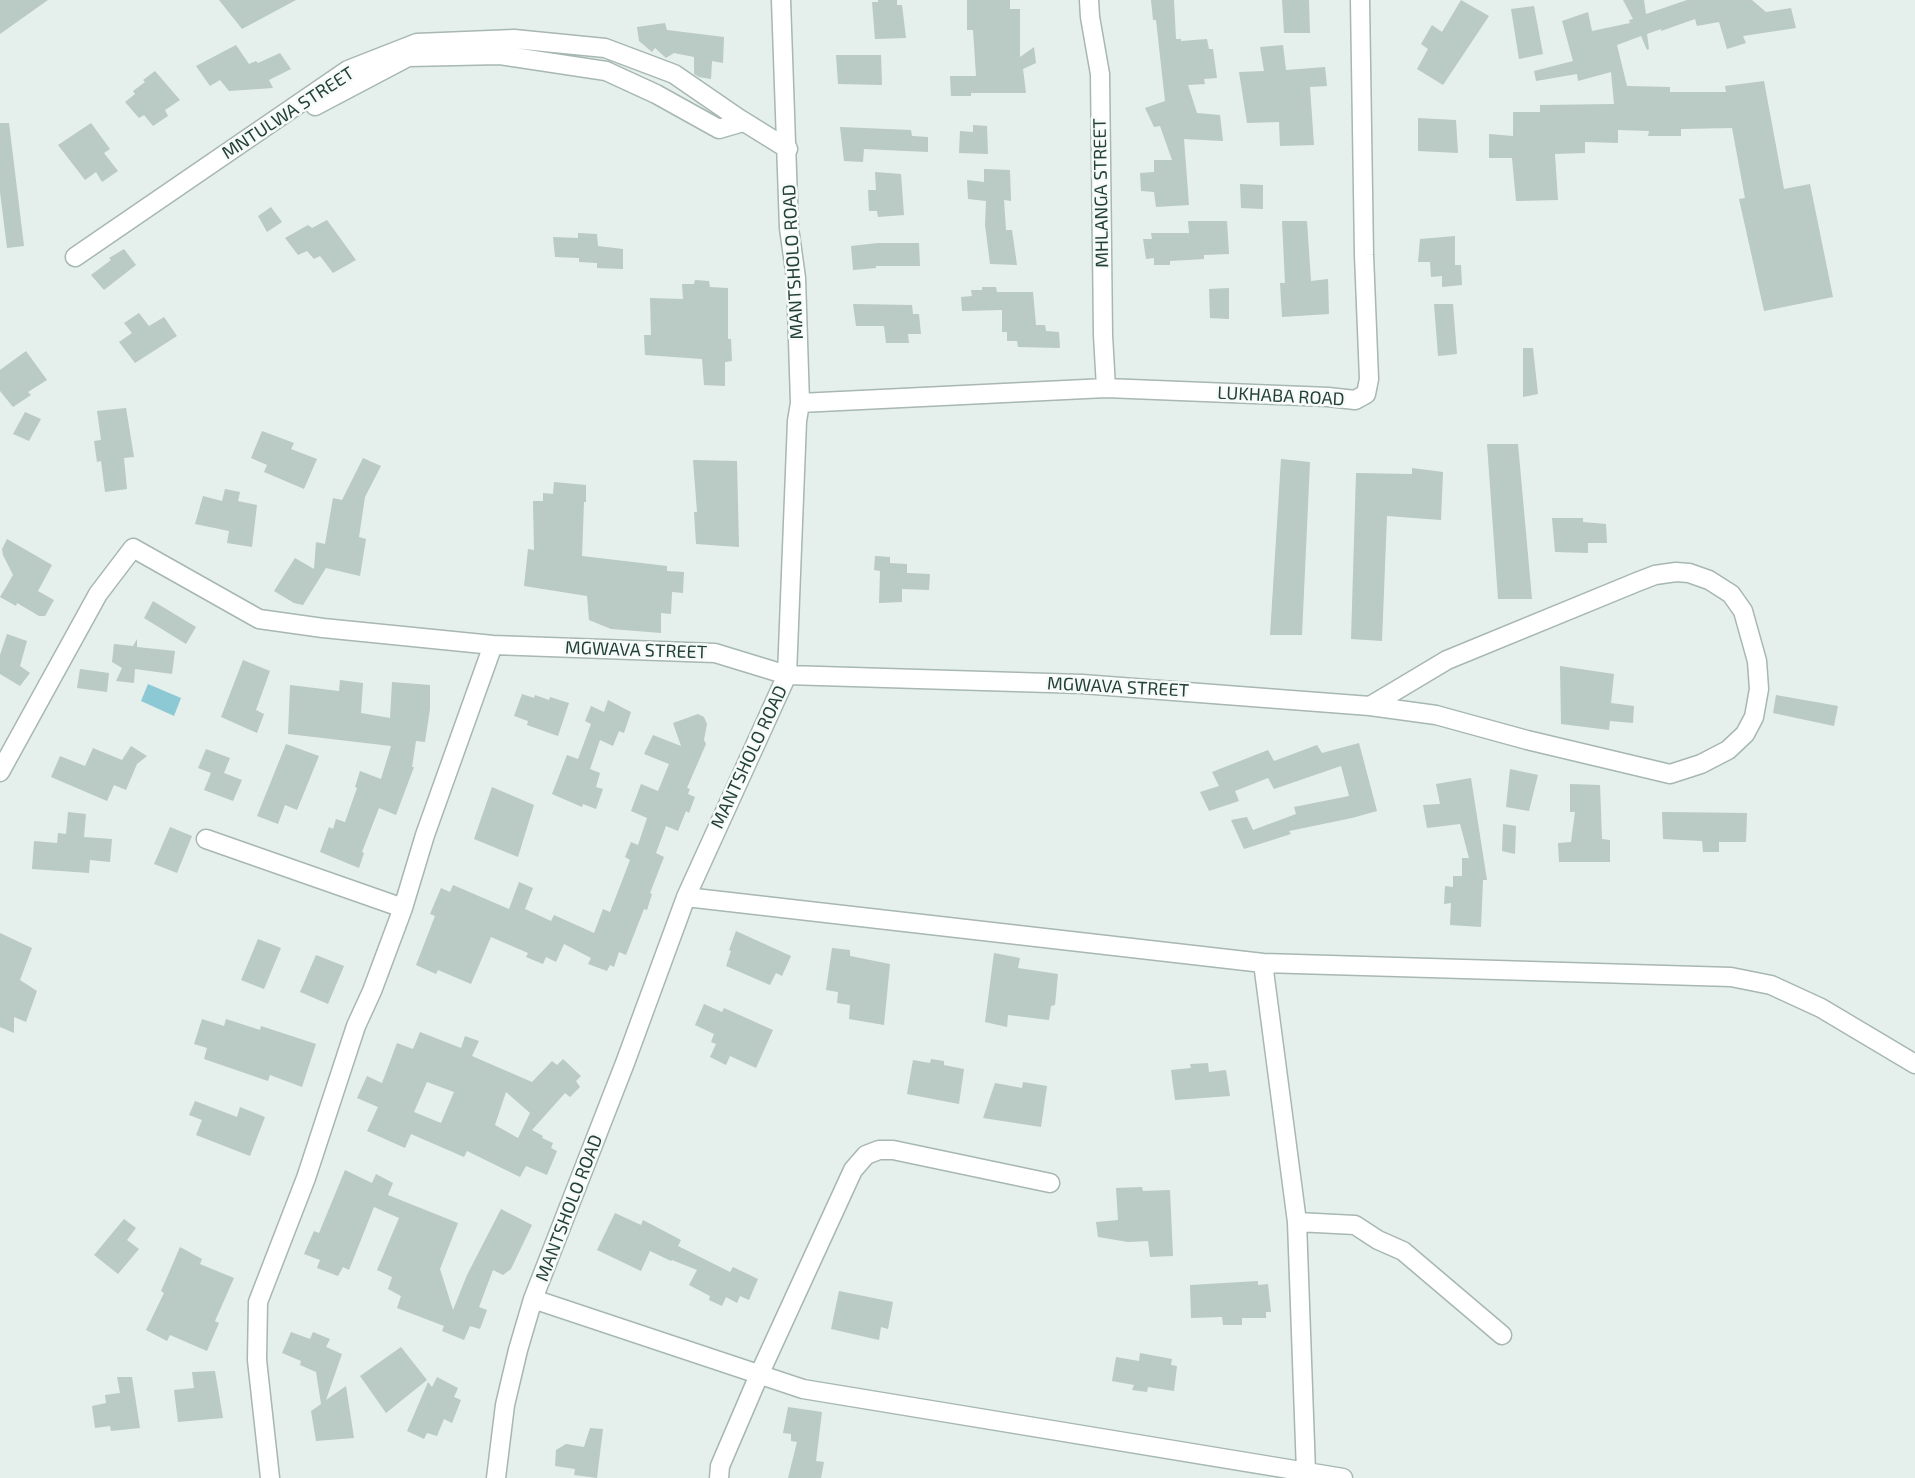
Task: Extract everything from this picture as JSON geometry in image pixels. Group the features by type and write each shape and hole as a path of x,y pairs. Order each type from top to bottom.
{"street":[{"name":"MANTSHOLO ROAD","path":"496,1478 505,1405 533,1299 625,1063 686,897 787,675 797,421 800,404 796,278 789,228 781,0"},
{"name":"MHLANGA STREET","path":"1089,0 1100,74 1103,335 1106,388"},
{"name":"LUKHABA ROAD","path":"800,404 1106,388 1355,400 1366,394 1369,379 1364,255 1360,0"},
{"name":"MNTULWA STREET","path":"75,257 96,250 134,217 348,70 417,43 514,39 605,48 674,74 743,122 788,149"},
{"path":"134,217 151,217 178,195 321,102 408,57 500,55 606,71 656,94 719,129 743,122"},
{"name":"MGWAVA STREET","path":"0,772 98,594 134,548 259,619 323,628 493,645 715,653 787,675 1082,684 1370,706 1436,715 1527,740 1670,774 1701,764 1728,750 1745,734 1754,717 1757,699 1757,661 1743,611 1731,594 1708,580 1689,573 1676,572 1655,575 1636,582 1447,660 1370,706"},
{"path":"270,1478 257,1360 258,1302 306,1178 356,1026 372,991 403,908 425,835 493,645"},
{"path":"206,839 403,908"},
{"path":"686,897 1263,963 1731,977 1771,985 1821,1008 1915,1064"},
{"path":"1263,963 1297,1222 1306,1473"},
{"path":"718,1478 720,1466 759,1375 853,1170 866,1155 879,1150 893,1150 1050,1183"},
{"path":"1297,1222 1355,1225 1378,1240 1403,1251 1502,1335"},
{"path":"533,1299 804,1389 1343,1478"}],"water":[{"path":"148,684 181,698 174,716 141,701"}],"building":[{"path":"0,0 48,0 0,34"},
{"path":"219,0 296,0 242,29"},
{"path":"878,0 897,0 897,5 902,5 906,38 875,39 872,2 878,2"},
{"path":"967,0 1010,0 1010,9 1020,9 1020,57 1034,47 1036,63 1023,69 1026,93 971,93 971,96 951,96 950,76 976,76 973,30 967,30"},
{"path":"1151,0 1174,0 1176,39 1181,39 1181,41 1207,39 1209,49 1213,49 1217,78 1204,79 1205,84 1188,85 1197,113 1220,115 1223,141 1184,139 1189,205 1156,207 1154,192 1141,191 1140,173 1154,172 1154,160 1172,160 1160,126 1154,127 1145,108 1165,101 1156,20 1153,20"},
{"path":"1282,0 1309,0 1310,33 1284,33"},
{"path":"1461,0 1489,16 1443,85 1417,69 1428,49 1421,44 1432,25 1442,32"},
{"path":"1623,0 1644,0 1646,14 1687,0 1752,0 1766,12 1791,8 1796,28 1743,36 1746,43 1727,49 1719,22 1697,26 1695,19 1647,34 1649,49 1647,50 1641,36 1617,45 1627,86 1670,87 1670,92 1726,92 1725,86 1764,81 1784,189 1810,184 1833,297 1764,311 1739,199 1745,198 1732,128 1681,129 1681,136 1648,136 1649,131 1618,130 1618,143 1585,142 1585,153 1555,154 1558,200 1516,201 1512,158 1489,158 1489,134 1513,136 1513,112 1540,112 1540,105 1614,104 1611,72 1578,81 1577,74 1536,81 1534,71 1573,61 1562,21 1588,12 1592,31 1630,23 1629,20 1633,19"},
{"path":"1534,6 1543,54 1519,59 1511,9"},
{"path":"665,23 667,30 724,37 723,63 712,61 711,79 694,74 694,57 674,53 666,58 655,48 652,52 639,41 637,27"},
{"path":"236,45 249,64 256,61 258,63 280,53 291,69 269,80 273,88 229,91 220,80 210,86 196,66"},
{"path":"1283,45 1286,70 1325,67 1327,86 1310,87 1314,145 1280,146 1279,122 1247,123 1239,72 1264,71 1260,47"},
{"path":"836,55 881,55 882,85 838,84"},
{"path":"155,71 180,100 165,110 168,116 153,126 144,115 139,118 125,102 135,94 133,91 145,82 143,80"},
{"path":"1418,118 1456,120 1458,153 1418,151"},
{"path":"0,123 9,123 24,246 7,248 0,192"},
{"path":"91,123 110,149 104,153 118,171 102,182 96,172 85,180 58,145"},
{"path":"973,125 987,126 988,154 959,153 960,131 973,132"},
{"path":"840,127 911,130 912,136 928,137 928,152 864,149 863,162 844,161"},
{"path":"984,169 1010,170 1011,201 1004,200 1006,230 1012,230 1017,265 990,264 985,225 986,201 968,199 967,180 984,182"},
{"path":"875,172 901,174 904,215 878,217 877,211 869,211 868,190 876,190"},
{"path":"1240,184 1263,185 1263,209 1241,208"},
{"path":"271,207 282,222 267,232 258,216"},
{"path":"327,220 356,260 333,273 320,256 314,259 307,251 298,255 285,238 308,225 312,228"},
{"path":"1188,221 1227,221 1229,254 1204,255 1204,259 1170,261 1170,265 1154,265 1154,258 1146,259 1143,239 1152,239 1151,233 1189,233"},
{"path":"1282,221 1307,221 1311,281 1328,279 1329,314 1282,317 1280,283 1285,283"},
{"path":"578,233 597,234 598,246 623,249 623,269 597,268 597,263 579,262 579,258 555,257 553,237 578,238"},
{"path":"1455,236 1455,265 1461,265 1462,285 1442,287 1442,276 1431,277 1430,262 1418,262 1420,239"},
{"path":"878,243 919,243 920,266 876,266 876,268 853,270 851,246"},
{"path":"124,249 136,265 104,290 91,275 111,260 109,258"},
{"path":"695,280 709,281 710,287 728,288 728,339 731,339 732,361 725,362 725,386 704,385 702,359 645,355 644,335 651,335 650,298 683,299 682,284 694,284"},
{"path":"982,287 996,287 997,292 1033,292 1036,325 1045,325 1046,331 1059,332 1060,348 1018,347 1017,341 1007,341 1007,332 1002,332 1002,310 962,311 961,297 972,296 971,290 982,290"},
{"path":"1229,288 1229,319 1210,318 1209,289"},
{"path":"853,304 912,305 913,314 919,314 921,334 908,334 909,343 886,343 884,326 856,326"},
{"path":"1434,304 1453,304 1457,354 1438,356"},
{"path":"139,313 149,326 164,317 177,336 135,363 119,342 132,333 124,323"},
{"path":"1523,348 1533,348 1538,394 1523,397"},
{"path":"26,351 47,380 28,392 31,395 13,407 0,391 0,370"},
{"path":"126,408 134,457 124,458 127,489 105,492 101,461 97,462 94,441 101,440 97,411"},
{"path":"25,412 41,419 29,441 13,434"},
{"path":"262,431 294,443 291,449 317,459 304,489 264,472 267,465 251,458"},
{"path":"1487,444 1518,444 1532,599 1498,599"},
{"path":"363,458 381,466 365,497 359,537 366,539 360,576 326,568 303,605 294,603 274,591 295,558 314,569 316,542 325,544 333,498 342,500"},
{"path":"1281,459 1310,462 1302,635 1270,635"},
{"path":"693,460 737,461 739,547 696,544 694,512 697,512"},
{"path":"1412,468 1443,472 1441,520 1387,516 1382,641 1351,639 1356,473 1412,474"},
{"path":"554,482 586,485 582,556 667,566 667,571 684,572 683,593 672,592 671,614 661,613 661,633 611,629 589,620 587,596 524,586 528,549 534,550 533,501 543,501 543,493 553,494"},
{"path":"225,489 240,492 238,501 257,505 252,547 227,543 229,531 195,524 203,496 222,501"},
{"path":"1552,518 1583,518 1583,522 1606,524 1607,543 1588,543 1588,553 1555,552"},
{"path":"7,539 52,565 38,591 54,600 45,616 39,616 17,603 16,606 0,597 13,575 2,549"},
{"path":"875,556 890,557 890,563 907,564 907,573 930,574 929,590 902,589 902,602 879,603 880,571 874,570"},
{"path":"153,601 196,627 186,644 144,618"},
{"path":"7,634 27,641 20,666 30,673 20,686 0,674 0,655"},
{"path":"137,639 137,647 175,651 172,674 135,669 134,683 116,681 122,668 112,662 114,644 133,646"},
{"path":"243,660 270,671 256,710 264,714 257,733 221,717"},
{"path":"1560,666 1614,674 1611,703 1634,706 1633,723 1610,721 1609,730 1561,724"},
{"path":"80,669 109,673 107,692 77,688"},
{"path":"340,680 363,683 361,713 390,718 392,682 430,685 430,709 425,742 416,741 412,767 414,767 396,815 379,808 362,852 364,853 359,868 320,852 329,827 333,829 336,819 345,822 357,788 355,787 360,771 381,779 391,746 288,734 290,685 339,691"},
{"path":"522,694 534,698 535,695 549,700 550,697 569,703 558,736 527,725 528,721 514,716"},
{"path":"1776,695 1838,706 1834,726 1773,713"},
{"path":"608,700 631,712 624,733 619,731 613,746 600,740 590,769 600,773 596,787 603,789 596,809 583,804 582,807 552,794 567,755 578,759 591,724 585,721 591,706 604,712"},
{"path":"698,714 704,717 707,724 704,740 706,744 687,788 690,789 688,794 695,797 678,831 666,826 656,853 664,857 650,893 652,894 647,910 644,909 626,955 619,952 614,967 610,965 607,971 588,964 591,958 564,944 556,962 546,957 543,964 526,957 528,953 491,937 471,984 438,970 436,974 416,965 435,916 430,914 441,888 450,892 453,885 509,909 519,882 533,888 525,909 551,921 554,915 594,933 603,909 610,912 630,860 625,857 631,842 638,845 647,818 631,811 641,784 658,791 669,764 644,754 653,735 681,746 673,723"},
{"path":"1359,743 1377,811 1289,831 1291,834 1244,849 1231,820 1247,817 1253,830 1296,814 1294,807 1349,796 1341,766 1274,789 1268,778 1235,791 1239,801 1209,811 1200,792 1219,786 1212,772 1268,750 1274,761 1317,745 1322,753"},
{"path":"286,744 319,756 297,810 285,805 278,824 257,816"},
{"path":"131,746 147,756 137,764 126,790 114,785 107,801 51,777 60,756 85,766 93,748 122,760"},
{"path":"206,749 230,758 224,773 242,780 233,801 204,790 211,773 198,768"},
{"path":"1510,769 1538,775 1529,811 1506,807"},
{"path":"1471,778 1487,880 1483,880 1481,927 1450,925 1451,903 1444,904 1445,886 1453,887 1453,876 1462,876 1462,858 1469,858 1460,824 1427,828 1423,805 1440,804 1436,784"},
{"path":"1570,784 1600,785 1602,839 1610,840 1610,862 1559,862 1558,843 1571,842 1575,812 1570,812"},
{"path":"492,787 534,805 518,857 474,839"},
{"path":"68,812 86,814 84,837 112,839 110,862 90,860 89,873 32,869 34,841 57,843 58,833 66,834"},
{"path":"1662,812 1747,813 1746,842 1719,842 1719,852 1703,852 1702,841 1663,839"},
{"path":"1503,824 1516,826 1515,854 1502,851"},
{"path":"170,827 192,836 177,873 154,864"},
{"path":"736,931 791,956 782,976 776,973 770,985 726,966"},
{"path":"0,933 32,948 20,980 37,991 26,1022 14,1017 14,1033 0,1027"},
{"path":"258,939 281,948 264,989 241,980"},
{"path":"832,948 850,950 850,956 890,964 884,1025 849,1019 850,1005 837,1003 838,992 826,990"},
{"path":"994,953 1020,958 1018,968 1058,974 1055,1005 1051,1006 1049,1020 1008,1015 1007,1027 985,1022"},
{"path":"316,955 344,966 328,1004 300,992"},
{"path":"704,1004 722,1012 724,1008 773,1030 756,1068 730,1056 726,1065 710,1057 716,1044 711,1042 714,1034 695,1025"},
{"path":"202,1019 224,1026 226,1019 260,1030 261,1026 316,1044 302,1087 270,1075 268,1081 204,1059 207,1048 194,1044"},
{"path":"420,1032 461,1048 465,1036 479,1041 472,1056 532,1082 552,1061 557,1065 563,1059 581,1076 576,1081 580,1087 570,1097 565,1093 532,1130 553,1143 551,1148 557,1151 547,1175 526,1166 520,1177 467,1151 464,1157 411,1134 405,1148 367,1131 378,1107 357,1098 367,1076 382,1083 397,1043 413,1049","holes":["427,1082 454,1092 441,1123 414,1112","506,1092 530,1113 518,1138 495,1125"]},
{"path":"931,1059 944,1061 944,1065 964,1069 959,1104 907,1094 913,1060 930,1063"},
{"path":"1208,1063 1209,1072 1226,1070 1230,1096 1175,1100 1171,1070 1191,1068 1190,1064"},
{"path":"1023,1082 1047,1086 1041,1127 983,1118 995,1083 1022,1088"},
{"path":"195,1101 237,1117 240,1107 265,1117 250,1156 196,1135 202,1120 189,1115"},
{"path":"345,1170 372,1183 376,1174 393,1183 388,1195 458,1223 440,1269 453,1310 467,1275 501,1209 532,1225 511,1269 503,1275 493,1270 479,1307 487,1310 480,1329 470,1326 464,1340 442,1331 444,1326 397,1308 401,1296 388,1289 392,1277 377,1270 399,1218 374,1207 349,1270 343,1267 338,1276 317,1268 320,1260 304,1254 314,1231 319,1233"},
{"path":"1142,1187 1143,1191 1170,1190 1173,1256 1150,1257 1148,1241 1128,1242 1098,1237 1096,1222 1118,1220 1116,1188"},
{"path":"615,1213 641,1225 643,1220 681,1240 678,1246 730,1272 733,1267 758,1279 749,1300 740,1296 737,1303 726,1297 722,1306 709,1300 710,1296 689,1285 697,1270 650,1251 641,1271 597,1250"},
{"path":"124,1219 136,1228 127,1240 139,1249 118,1274 94,1255"},
{"path":"180,1247 202,1259 200,1264 234,1278 215,1321 219,1323 207,1351 170,1335 167,1341 146,1330 164,1293 161,1291"},
{"path":"1258,1281 1258,1285 1268,1284 1271,1312 1266,1312 1266,1318 1242,1318 1242,1325 1223,1325 1222,1317 1191,1318 1190,1285"},
{"path":"839,1291 893,1302 888,1329 881,1327 879,1340 831,1329"},
{"path":"291,1332 310,1339 313,1332 330,1339 326,1347 342,1354 326,1400 346,1386 354,1438 316,1441 311,1411 321,1404 316,1372 300,1365 301,1361 282,1353"},
{"path":"401,1347 427,1380 386,1413 360,1376"},
{"path":"1140,1353 1172,1359 1171,1365 1177,1366 1174,1391 1148,1387 1147,1392 1132,1390 1134,1385 1112,1381 1116,1357 1139,1361"},
{"path":"215,1371 223,1418 178,1422 174,1390 194,1388 192,1372"},
{"path":"117,1377 132,1377 140,1428 111,1431 110,1426 95,1428 92,1406 106,1403 105,1395 120,1393"},
{"path":"437,1377 458,1388 454,1397 461,1400 452,1423 444,1419 437,1436 427,1433 424,1439 407,1431 428,1382 432,1387"},
{"path":"788,1407 822,1412 816,1461 824,1462 821,1478 788,1478 797,1442 791,1441 791,1434 783,1433"},
{"path":"590,1428 603,1429 597,1478 574,1475 575,1469 555,1466 556,1450 566,1444 584,1447"}]}
